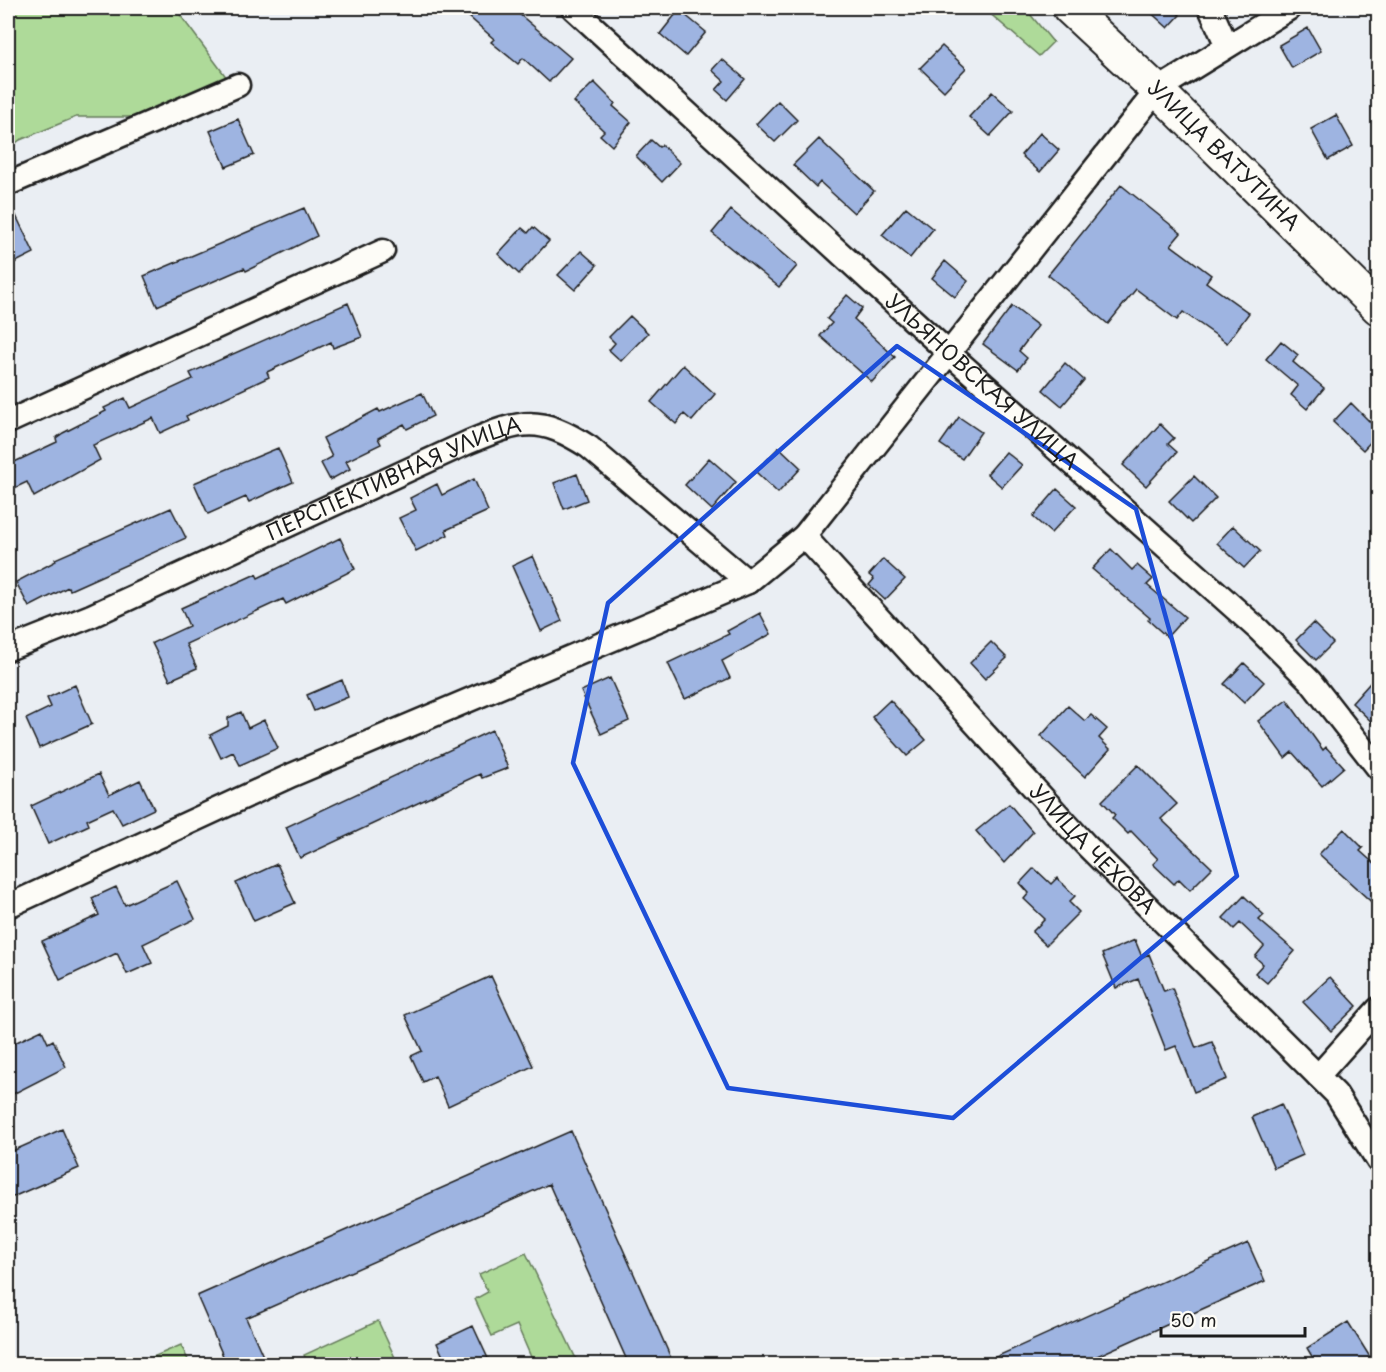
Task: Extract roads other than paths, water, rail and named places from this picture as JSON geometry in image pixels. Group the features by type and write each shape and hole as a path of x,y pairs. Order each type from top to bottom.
{"main road":[{"name":"УЛИЦА ВАТУТИНА","path":"1069,8 1375,298"}],"street":[{"name":"УЛЬЯНОВСКАЯ УЛИЦА","path":"573,8 950,354 1259,630 1310,681 1378,768"},
{"path":"1210,8 1227,46"},
{"path":"8,906 292,776 748,582 804,536 1157,90 1290,8"},
{"path":"8,184 238,85"},
{"path":"8,422 383,251"},
{"name":"ПЕРСПЕКТИВНАЯ УЛИЦА","path":"8,649 91,616 468,442 503,428 523,423 549,427 567,433 590,447 748,582"},
{"name":"УЛИЦА ЧЕХОВА","path":"804,536 1085,844 1336,1094 1378,1161"},
{"path":"1318,1077 1378,1009"}]}
